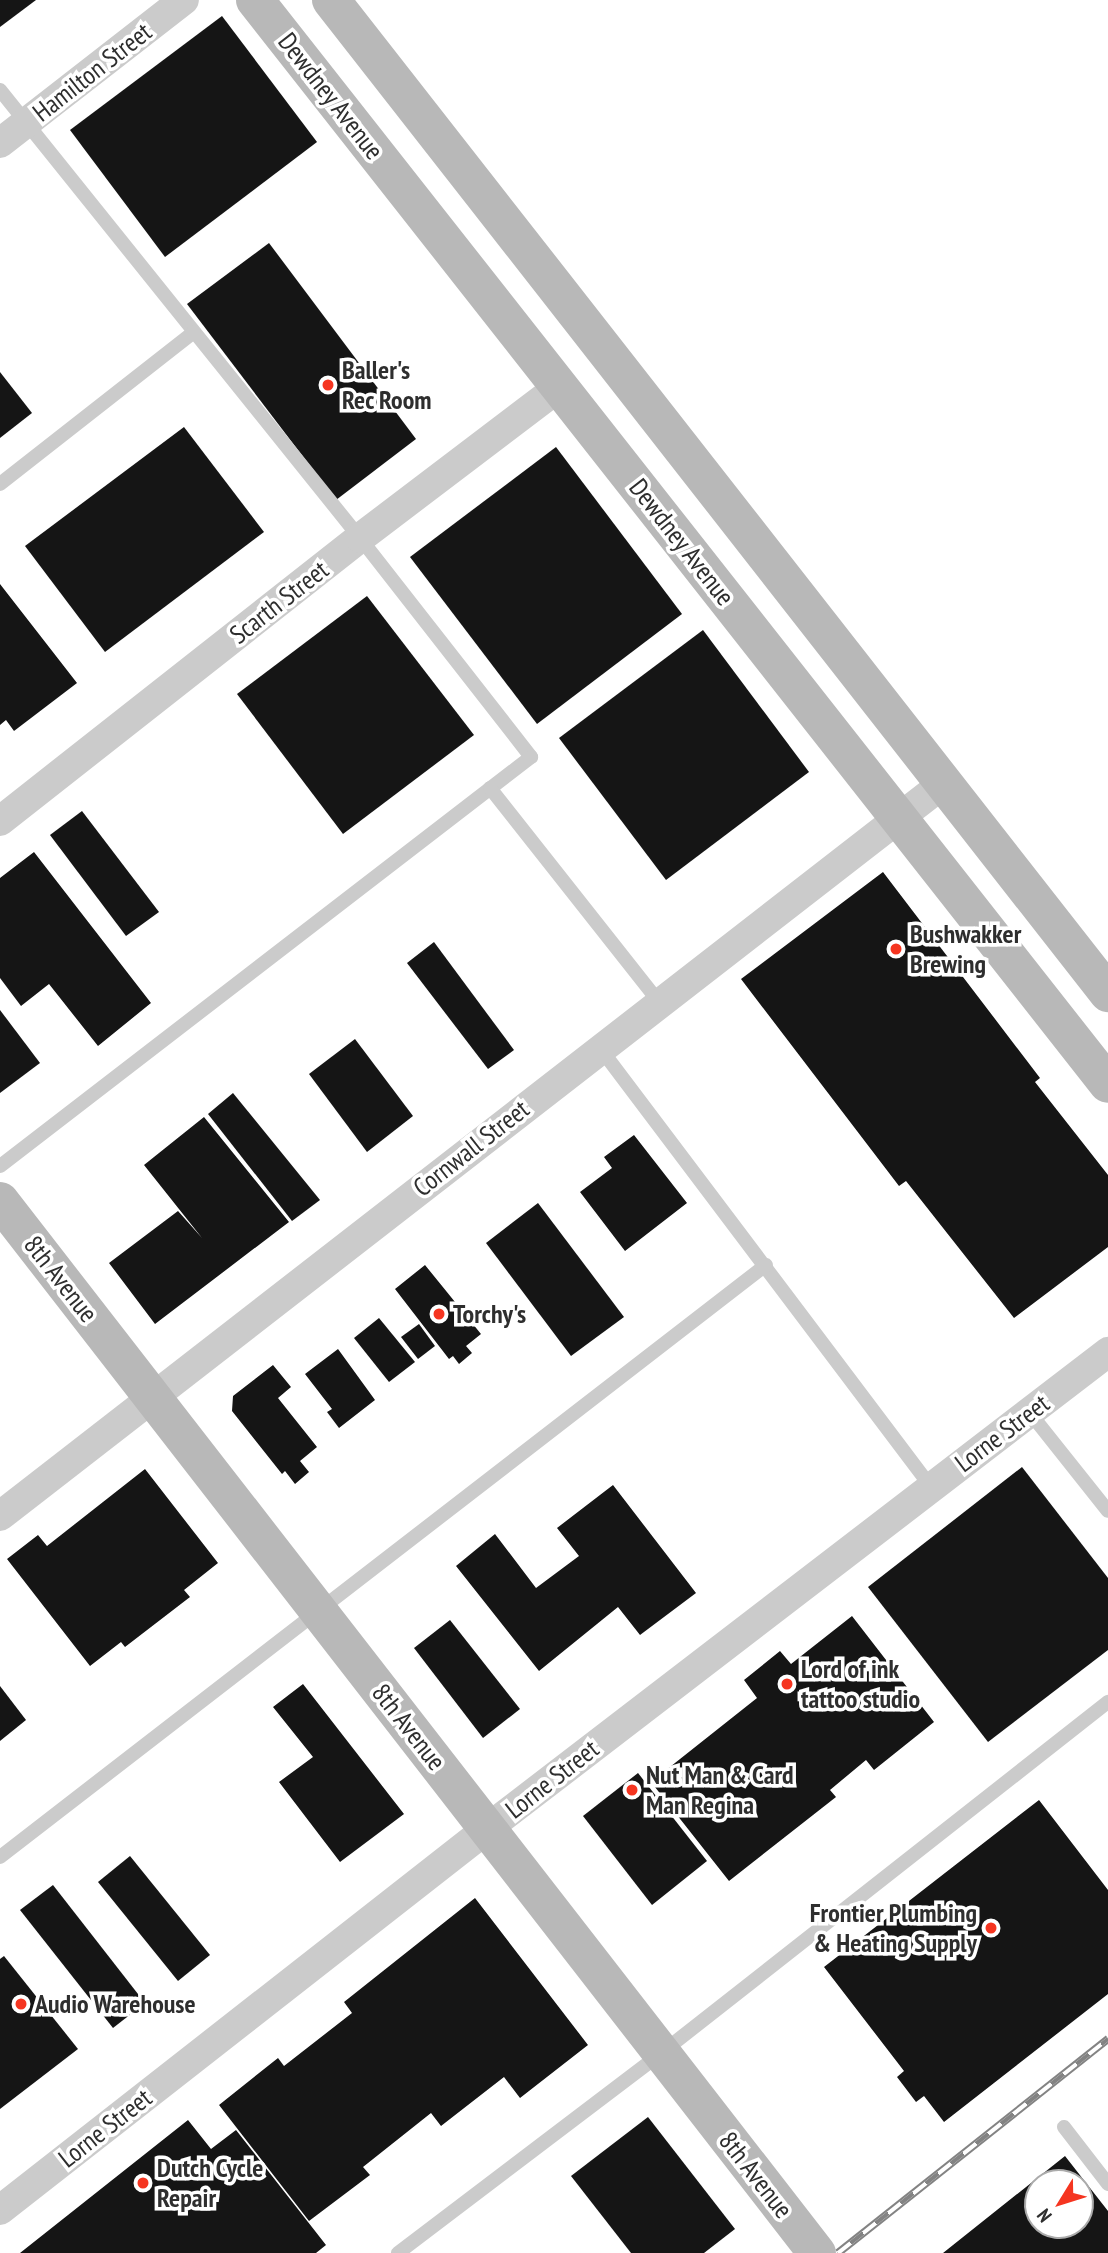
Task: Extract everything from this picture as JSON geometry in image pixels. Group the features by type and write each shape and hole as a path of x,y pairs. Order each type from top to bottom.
{"main road":[{"name":"Dewdney Avenue","path":"256,0 1108,1084"},
{"path":"331,0 1108,993"},
{"name":"8th Avenue","path":"0,1201 817,2253"}],"street":[{"name":"Hamilton Street","path":"0,143 184,0"},
{"name":"Scarth Street","path":"0,821 360,538 560,387"},
{"name":"Cornwall Street","path":"0,1516 944,783"},
{"name":"Lorne Street","path":"0,2210 488,1828 1108,1352"}],"lane":[{"path":"0,90 360,538 530,757 0,1166"},
{"path":"0,484 194,332"},
{"path":"490,788 659,1002"},
{"path":"600,1048 931,1487"},
{"path":"0,1857 317,1609 766,1265"},
{"path":"1030,1413 1108,1511"},
{"path":"398,2253 660,2054 1108,1702"},
{"path":"1064,2127 1108,2184"}],"building":[{"path":"0,0 36,0 0,27"},
{"path":"222,16 317,142 165,257 70,130"},
{"path":"269,243 416,439 336,500 187,304"},
{"path":"0,372 32,413 0,438"},
{"path":"184,427 264,532 105,652 25,546"},
{"path":"556,447 682,614 537,724 410,557"},
{"path":"0,584 77,683 14,731 6,720 0,725"},
{"path":"367,596 474,735 343,834 237,694"},
{"path":"703,630 809,772 666,880 559,738"},
{"path":"82,811 159,912 126,936 50,835"},
{"path":"34,852 151,1003 98,1046 49,984 21,1006 0,978 0,878"},
{"path":"883,872 1040,1078 1035,1082 1108,1175 1108,1247 1014,1318 906,1181 899,1186 741,979"},
{"path":"434,942 514,1050 488,1069 407,963"},
{"path":"0,1010 40,1063 0,1093"},
{"path":"355,1039 413,1116 367,1152 309,1074"},
{"path":"233,1093 320,1200 292,1221 208,1114"},
{"path":"204,1117 289,1222 155,1324 109,1263 178,1211 202,1238 144,1165"},
{"path":"634,1135 687,1203 625,1251 580,1192 612,1168 604,1157"},
{"path":"538,1203 624,1317 571,1356 486,1243"},
{"path":"425,1265 481,1334 466,1346 472,1353 459,1364 453,1356 449,1359 395,1289"},
{"path":"379,1318 415,1362 389,1382 354,1338"},
{"path":"419,1324 435,1346 418,1359 401,1337"},
{"path":"338,1349 375,1400 339,1428 327,1412 332,1409 305,1374"},
{"path":"273,1365 291,1387 278,1398 317,1447 300,1461 309,1472 295,1484 285,1471 282,1474 232,1411 233,1396"},
{"path":"1022,1467 1108,1578 1108,1650 988,1742 868,1587"},
{"path":"145,1469 218,1563 184,1590 190,1597 125,1647 121,1642 90,1666 7,1559 38,1535 47,1546"},
{"path":"613,1485 696,1593 640,1635 618,1607 539,1671 456,1566 495,1534 536,1588 579,1556 557,1528"},
{"path":"852,1616 934,1722 874,1770 866,1760 830,1790 836,1797 729,1881 651,1782 757,1698 744,1680 780,1651 791,1664"},
{"path":"450,1620 520,1709 483,1738 414,1648"},
{"path":"303,1684 404,1814 340,1862 279,1782 313,1757 273,1707"},
{"path":"0,1686 26,1720 0,1741"},
{"path":"638,1773 707,1861 652,1905 583,1816"},
{"name":"Frontier Plumbing & Heating Supply","path":"1039,1800 1108,1890 1108,1994 944,2122 924,2096 916,2102 897,2077 904,2071 824,1967"},
{"path":"130,1856 210,1955 178,1981 98,1882"},
{"path":"53,1885 145,2003 113,2028 20,1910"},
{"path":"475,1898 588,2045 520,2098 504,2077 441,2126 431,2113 363,2167 370,2175 309,2221 219,2105 278,2058 284,2066 352,2013 344,2002"},
{"name":"Audio Warehouse","path":"4,1956 78,2049 0,2109 0,1959"},
{"path":"648,2117 735,2229 704,2253 631,2253 571,2176"},
{"path":"188,2120 211,2149 236,2130 326,2245 316,2253 20,2253"},
{"path":"1065,2156 1075,2169 1049,2169"},
{"path":"1024,2189 1024,2239 1094,2239 1094,2193 1108,2211 1108,2253 943,2253"}],"railway":[{"path":"838,2253 1108,2039"}],"place":[{"name":"Baller's Rec Room","path":"328,385"},
{"name":"Bushwakker Brewing","path":"896,949"},
{"name":"Torchy's","path":"439,1314"},
{"name":"Lord of ink tattoo studio","path":"787,1684"},
{"name":"Nut Man & Card Man Regina","path":"632,1790"},
{"name":"Frontier Plumbing & Heating Supply","path":"991,1928"},
{"name":"Audio Warehouse","path":"21,2004"},
{"name":"Dutch Cycle Repair","path":"143,2183"}]}
